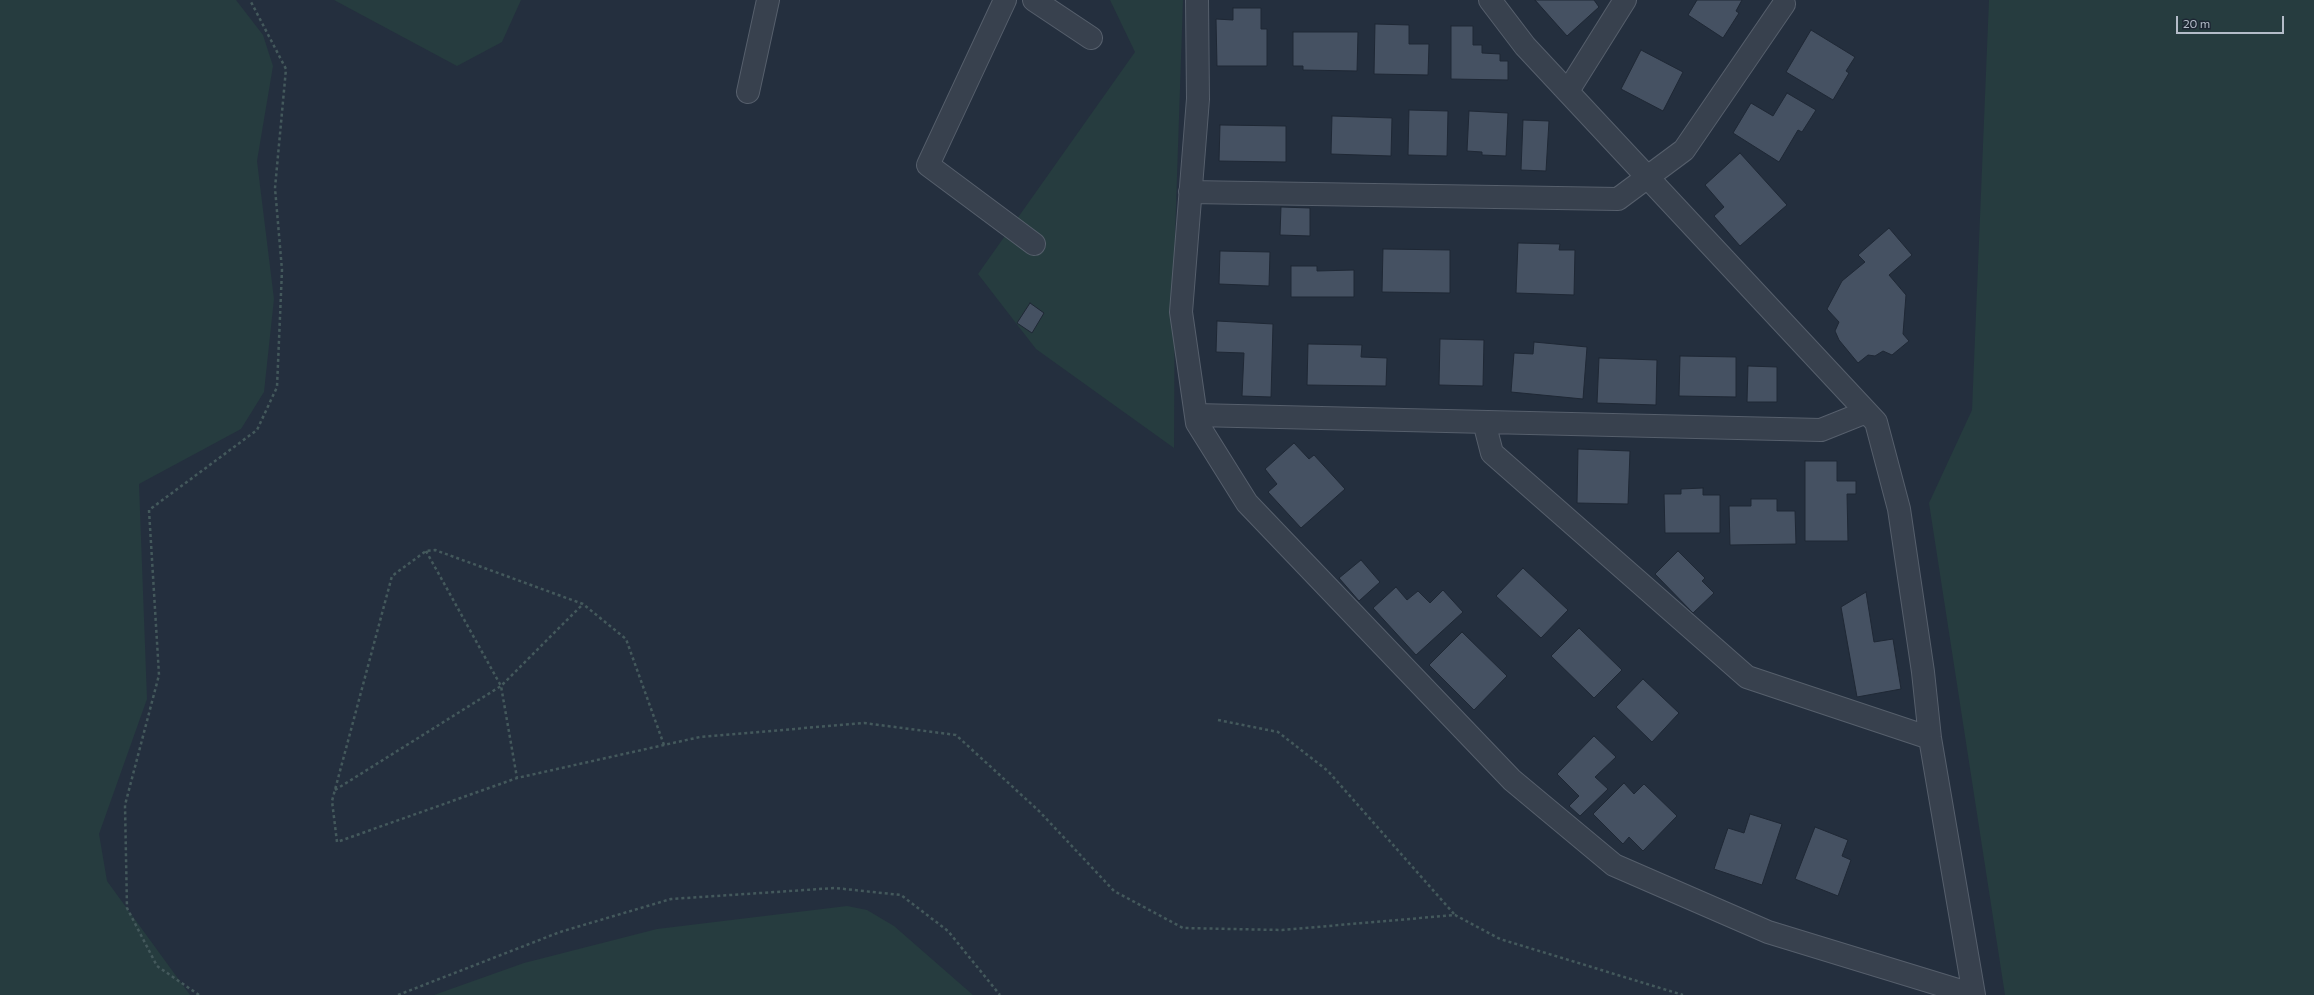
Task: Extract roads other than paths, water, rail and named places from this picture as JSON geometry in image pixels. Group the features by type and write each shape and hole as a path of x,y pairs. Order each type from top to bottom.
{"street":[{"path":"748,92 768,0"},
{"path":"1005,0 928,165 1034,244"},
{"path":"1034,0 1091,38"},
{"path":"1197,0 1198,99 1180,312 1197,423 1247,503 1512,780 1614,865 1768,932 1974,995 1930,738 1923,672 1899,509 1876,422 1525,46 1490,0"},
{"path":"1568,91 1625,0"},
{"path":"1190,192 1618,199 1684,150 1784,4"},
{"path":"1196,415 1821,430 1866,412"},
{"path":"1484,422 1492,454 1747,677 1930,738"}]}
